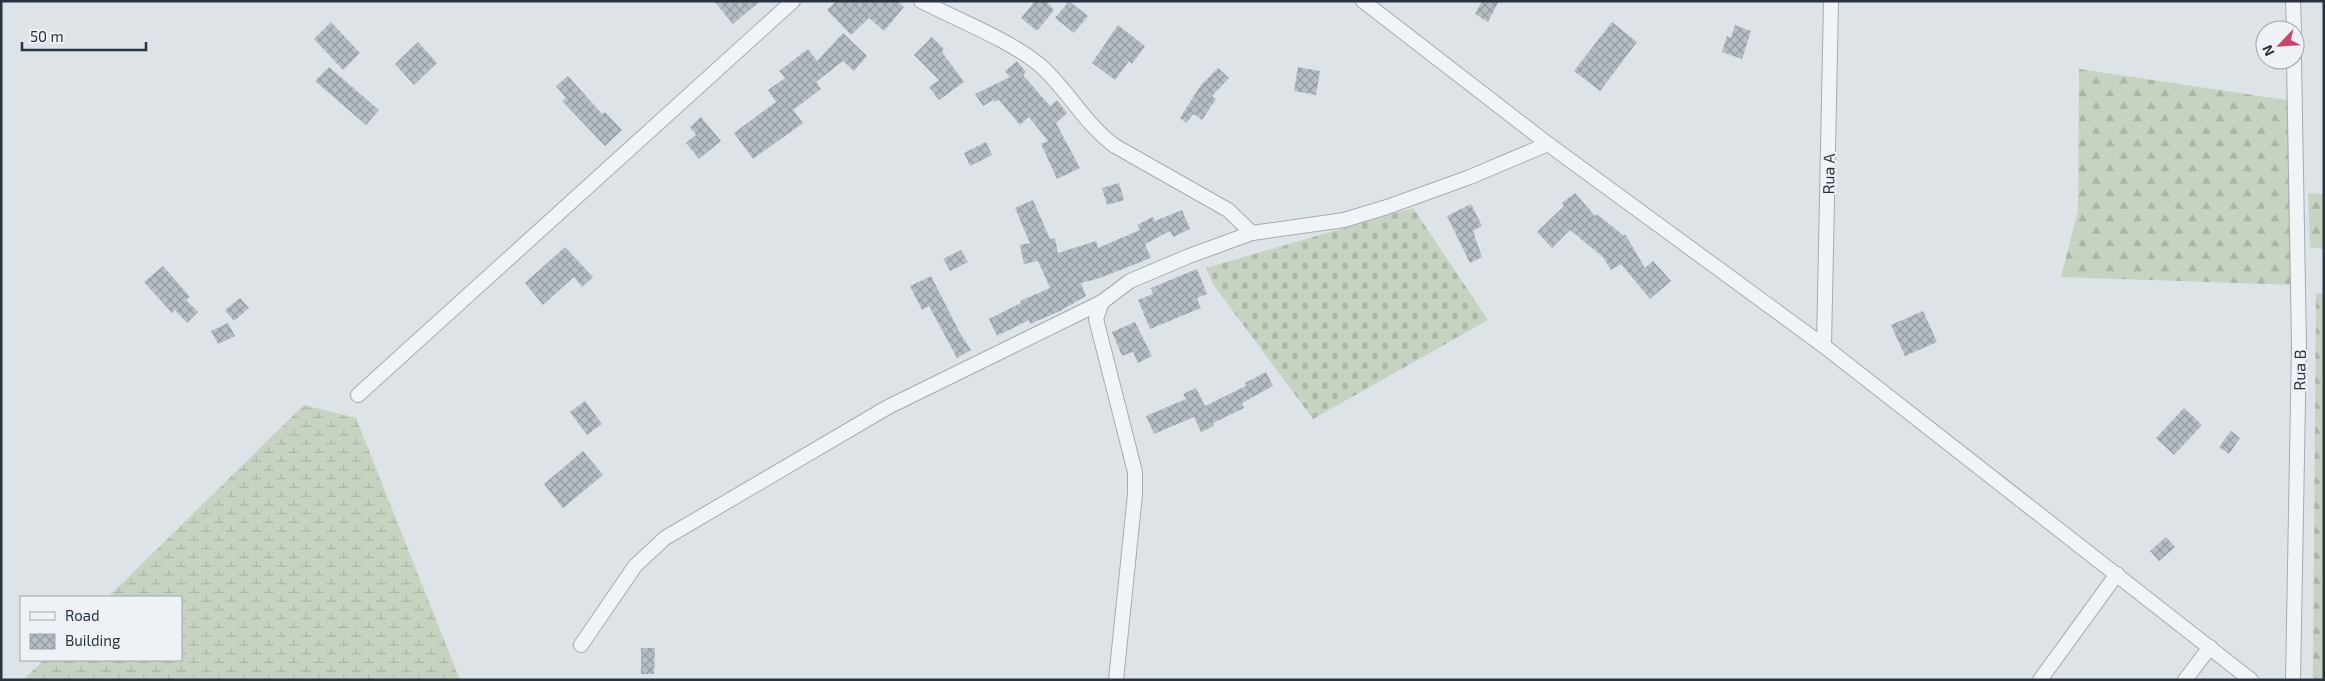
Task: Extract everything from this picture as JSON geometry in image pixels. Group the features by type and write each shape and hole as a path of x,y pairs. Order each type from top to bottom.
{"street":[{"path":"358,394 793,1"},
{"path":"921,1 1022,52 1053,77 1089,124 1102,136 1115,146 1228,210 1252,233"},
{"name":"Rua A","path":"1824,346 1831,1"},
{"path":"2294,1 2294,20"},
{"path":"1365,2 1548,144 1824,346 2251,680"},
{"name":"Rua B","path":"2293,680 2299,344 2294,70"},
{"path":"581,645 635,566 665,538 888,407 1102,302 1130,281 1252,233 1302,228 1353,217 1470,177 1548,144"},
{"path":"1102,302 1096,319 1131,452 1135,479 1116,680"},
{"path":"2040,680 2117,574"},
{"path":"2184,680 2210,647"}],"green space":[{"path":"2079,69 2293,101 2293,285 2061,277 2078,210"},
{"path":"2308,193 2324,194 2324,249 2310,247"},
{"path":"1413,208 1488,320 1313,419 1213,284 1206,268"},
{"path":"2316,293 2324,294 2324,680 2313,680"},
{"path":"304,405 356,418 460,680 23,680 43,661 182,661 182,596 109,596"}],"building":[{"path":"714,1 760,1 733,24"},
{"path":"836,1 898,1 904,7 884,31 869,18 851,35 827,10"},
{"path":"1035,1 1046,1 1054,10 1037,31 1021,18"},
{"path":"1069,1 1088,16 1074,33 1055,18"},
{"path":"1482,1 1499,1 1488,22 1475,14"},
{"path":"331,22 360,53 343,70 314,39"},
{"path":"1612,22 1637,42 1600,91 1574,71"},
{"path":"1118,25 1145,46 1132,64 1129,61 1115,80 1092,63"},
{"path":"1735,25 1751,31 1742,59 1722,52 1727,36 1731,38"},
{"path":"843,33 867,56 854,71 843,61 816,82 821,89 793,110 803,123 753,159 734,133 776,102 768,90 785,78 779,71 808,49 817,61"},
{"path":"932,37 944,49 942,52 964,82 939,100 929,87 939,80 914,55"},
{"path":"418,42 437,63 414,85 395,64"},
{"path":"1017,61 1026,72 1023,75 1050,106 1057,100 1067,113 1056,123 1080,168 1057,179 1041,144 1048,141 1029,117 1020,125 999,100 994,102 993,100 983,106 975,94 1010,77 1005,71"},
{"path":"329,67 379,110 366,125 315,81"},
{"path":"1298,67 1320,71 1316,95 1294,91"},
{"path":"1218,68 1229,78 1212,96 1216,99 1202,120 1194,114 1186,123 1180,118 1201,85"},
{"path":"568,76 602,114 605,112 622,130 605,146 562,101 566,98 556,86"},
{"path":"701,117 721,141 699,159 686,143 696,135 690,127"},
{"path":"986,142 992,155 970,166 964,153"},
{"path":"1119,183 1124,200 1107,205 1102,188"},
{"path":"1575,193 1595,216 1597,214 1624,236 1625,234 1645,268 1653,261 1671,281 1650,299 1621,264 1611,270 1603,257 1570,230 1552,248 1537,232 1564,206 1562,203"},
{"path":"1033,200 1050,239 1055,238 1058,253 1096,241 1098,248 1140,230 1137,225 1153,217 1155,221 1182,210 1190,229 1173,237 1170,231 1145,244 1151,258 1100,278 1081,283 1086,296 1060,311 1030,324 1029,320 997,336 989,319 1021,303 1020,301 1050,288 1038,261 1024,264 1020,245 1030,243 1015,208"},
{"path":"1471,204 1482,226 1473,231 1482,257 1470,263 1447,216"},
{"path":"565,247 593,277 582,287 574,277 543,305 525,283"},
{"path":"961,250 968,262 950,271 943,259"},
{"path":"163,266 190,297 186,300 198,312 187,323 175,310 172,313 144,282"},
{"path":"1197,269 1207,294 1197,298 1201,308 1150,329 1138,300 1153,294 1151,288"},
{"path":"931,276 960,333 971,350 957,358 929,306 922,310 910,286"},
{"path":"240,298 249,308 234,321 225,310"},
{"path":"1923,311 1937,342 1905,356 1891,325"},
{"path":"1135,322 1152,356 1138,363 1133,352 1122,356 1112,332"},
{"path":"228,323 235,336 218,344 211,331"},
{"path":"1266,372 1273,386 1242,403 1244,408 1213,423 1214,426 1201,432 1194,417 1154,434 1146,416 1186,399 1183,394 1196,388 1205,406 1246,386 1245,383"},
{"path":"585,401 602,424 587,435 570,412"},
{"path":"2184,408 2202,425 2174,455 2156,438"},
{"path":"2231,431 2240,438 2229,454 2219,447"},
{"path":"583,451 603,475 563,508 544,484"},
{"path":"2166,537 2175,547 2159,561 2150,551"},
{"path":"641,648 655,648 654,674 641,674"}]}
